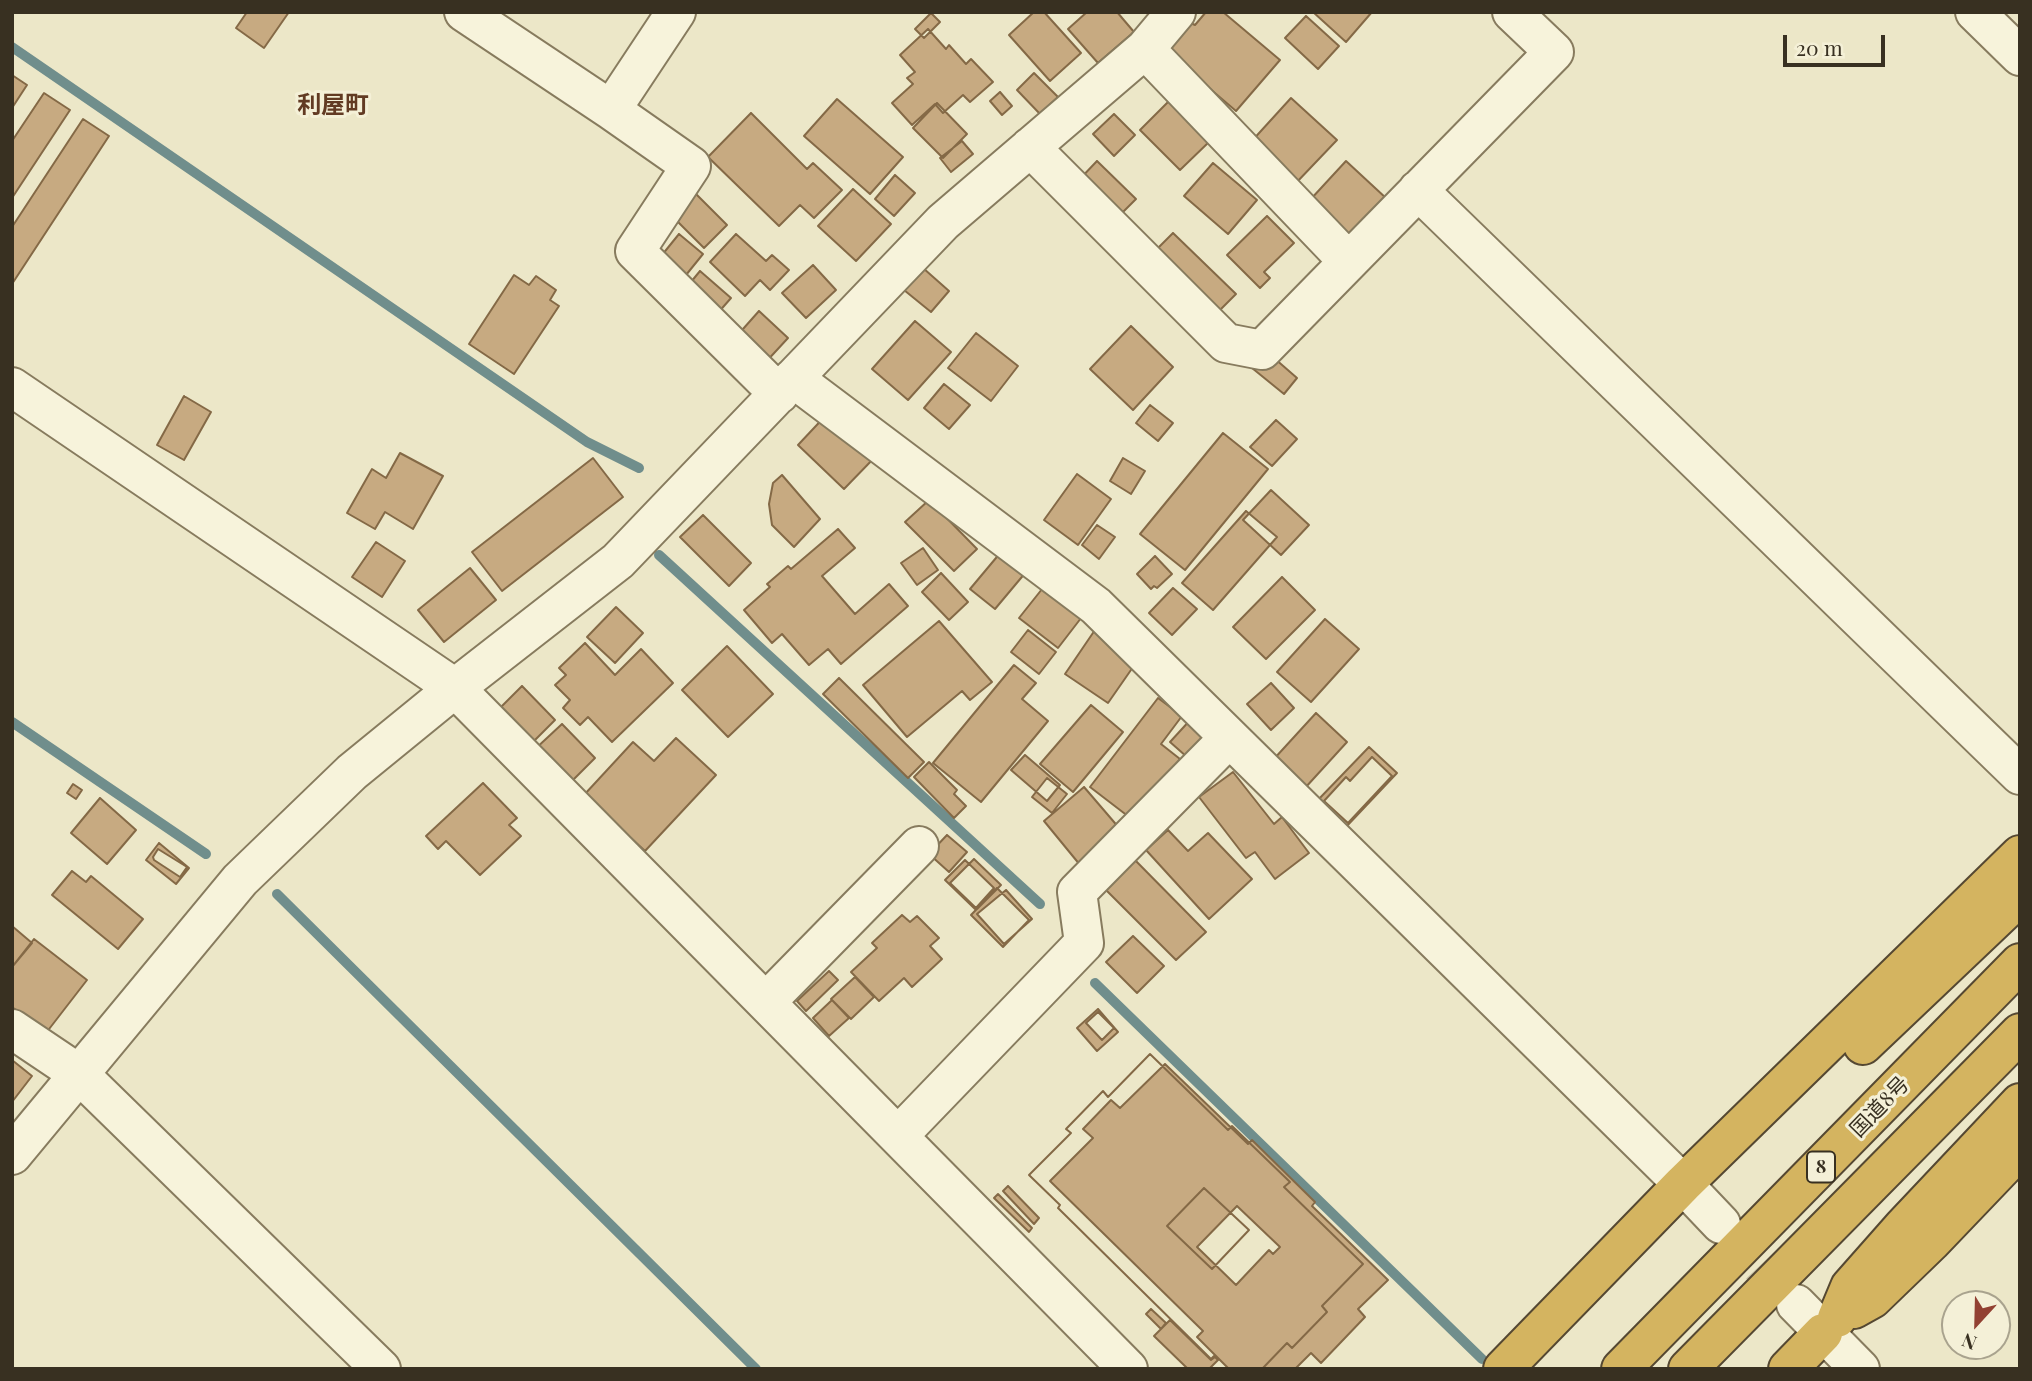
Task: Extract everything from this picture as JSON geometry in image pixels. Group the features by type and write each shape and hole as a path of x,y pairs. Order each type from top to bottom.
{"highway":[{"path":"1701,1202 2020,855"},
{"path":"1503,1369 1701,1202 2020,896"},
{"name":"国道8号","path":"1620,1369 2020,963"},
{"name":"8","path":"1688,1369 2020,1033"},
{"path":"1830,1326 1850,1287 2020,1103"},
{"path":"1788,1369 1830,1326 1872,1299 2020,1149"}],"street":[{"path":"464,12 691,166 635,251 786,386 1096,606 1701,1202"},
{"path":"611,110 676,12"},
{"path":"12,1155 240,880 352,772 618,561 943,222 1145,49 1176,12"},
{"path":"1030,147 1226,343 1262,350 1554,52 1512,12"},
{"path":"1975,12 2020,56"},
{"path":"1145,49 1348,261"},
{"path":"1418,190 2020,775"},
{"path":"12,387 455,688 1128,1369"},
{"path":"898,1136 1084,943 1077,892 1229,737"},
{"path":"766,1002 919,846"},
{"path":"12,1029 79,1074 381,1369"},
{"path":"1796,1304 1830,1326 1860,1369"}],"building":[{"path":"247,12 289,12 264,48 236,28"},
{"path":"1034,12 1044,12 1081,53 1050,81 1009,35"},
{"path":"1087,12 1117,12 1134,32 1098,63 1068,29"},
{"path":"1206,12 1223,12 1280,60 1236,111 1161,47 1184,20 1195,25"},
{"path":"1313,12 1372,12 1346,42"},
{"path":"931,13 940,22 924,38 915,29"},
{"path":"1306,16 1339,46 1318,69 1285,38"},
{"path":"928,29 946,49 949,45 966,64 971,59 993,82 970,102 963,95 943,113 935,104 912,125 892,103 913,84 907,78 915,72 900,55"},
{"path":"1034,73 1058,97 1040,114 1017,90"},
{"path":"12,75 27,85 12,108"},
{"path":"1000,92 1012,106 1002,115 990,101"},
{"path":"44,93 70,110 12,198 12,141"},
{"path":"1291,98 1337,140 1295,184 1250,143"},
{"path":"837,99 903,157 870,194 804,136"},
{"path":"1170,100 1211,140 1180,170 1140,130"},
{"path":"937,103 967,134 943,158 913,128"},
{"path":"751,113 807,169 813,163 842,190 814,218 800,205 779,226 708,157"},
{"path":"1114,114 1135,135 1114,156 1093,134"},
{"path":"83,119 109,136 12,284 12,227"},
{"path":"962,141 973,154 951,172 940,158"},
{"path":"1097,161 1136,199 1115,220 1077,182"},
{"path":"1346,161 1387,199 1351,238 1310,200"},
{"path":"1213,163 1257,200 1228,234 1184,196"},
{"path":"895,175 915,193 894,216 875,199"},
{"path":"853,189 891,224 856,261 818,226"},
{"path":"696,194 727,225 704,248 673,217"},
{"path":"1267,216 1294,243 1264,272 1270,278 1260,288 1227,255"},
{"path":"1173,233 1236,294 1216,314 1153,253"},
{"path":"679,234 703,254 686,275 662,255"},
{"path":"736,234 766,261 772,255 789,270 770,290 760,280 745,296 710,262"},
{"path":"813,265 836,290 806,318 782,293"},
{"path":"923,268 949,291 931,312 904,290"},
{"path":"700,271 731,298 717,314 686,288"},
{"path":"514,275 529,285 536,276 556,290 550,300 559,306 514,374 469,344"},
{"path":"759,311 788,338 764,364 735,338"},
{"path":"915,321 951,352 908,400 872,369"},
{"path":"1131,326 1173,367 1133,410 1090,369"},
{"path":"976,333 1018,366 991,401 948,368"},
{"path":"1266,351 1297,378 1284,394 1252,368"},
{"path":"944,384 970,405 949,429 924,408"},
{"path":"184,396 211,412 184,460 157,445"},
{"path":"1150,405 1173,423 1158,441 1136,423"},
{"path":"829,412 876,456 844,489 798,445"},
{"path":"1276,420 1297,439 1272,466 1250,447"},
{"path":"1223,433 1268,469 1185,570 1140,534"},
{"path":"400,453 443,476 413,529 385,512 375,529 347,513 372,469 386,478"},
{"path":"593,458 623,497 502,591 472,552"},
{"path":"1123,458 1145,471 1131,494 1110,481"},
{"path":"1077,474 1111,499 1078,545 1044,520"},
{"path":"782,475 820,519 794,547 772,525 769,504 773,483"},
{"path":"1271,490 1309,525 1281,555 1243,520"},
{"path":"929,500 977,549 954,571 905,522"},
{"path":"1246,511 1277,537 1213,610 1182,583"},
{"path":"703,515 751,563 729,586 680,537"},
{"path":"1097,525 1115,537 1099,559 1082,545"},
{"path":"838,529 855,548 822,576 855,614 889,584 908,606 841,664 828,649 809,665 782,634 772,643 744,610 770,587 767,584 788,566 791,569"},
{"path":"376,542 405,561 382,597 352,577"},
{"path":"923,548 938,570 917,585 901,563"},
{"path":"1001,552 1026,572 995,609 970,589"},
{"path":"1155,556 1172,574 1157,588 1154,586 1151,589 1137,574"},
{"path":"470,568 496,600 444,642 418,610"},
{"path":"941,573 968,602 949,620 922,592"},
{"path":"1282,577 1315,610 1266,659 1233,627"},
{"path":"1050,579 1088,609 1058,648 1019,618"},
{"path":"1173,588 1197,609 1172,635 1149,613"},
{"path":"616,607 643,633 615,663 587,637"},
{"path":"1325,619 1359,649 1311,702 1277,672"},
{"path":"939,621 992,682 970,700 962,691 907,737 863,685"},
{"path":"1097,627 1140,657 1108,703 1065,674"},
{"path":"1028,630 1056,652 1039,674 1011,652"},
{"path":"585,643 615,675 641,649 673,683 612,742 588,717 580,725 563,708 570,700 555,685 566,675 559,668"},
{"path":"727,646 773,694 728,737 682,690"},
{"path":"1014,665 1036,683 1022,699 1048,721 981,802 933,763"},
{"path":"839,678 924,762 908,778 823,694"},
{"path":"1271,683 1294,708 1271,730 1247,704"},
{"path":"522,686 555,720 532,743 499,709"},
{"path":"1158,698 1182,716 1161,744 1180,759 1133,820 1090,787"},
{"path":"1091,705 1123,732 1073,792 1040,764"},
{"path":"1316,713 1347,742 1305,788 1273,760"},
{"path":"1192,718 1209,734 1187,757 1170,742"},
{"path":"562,724 595,758 567,786 533,751"},
{"path":"676,738 716,775 645,851 584,795 633,742 654,761"},
{"path":"1369,747 1397,773 1345,828 1316,802"},
{"path":"1025,755 1060,785 1047,801 1011,770"},
{"path":"1372,757 1392,776 1348,823 1324,801 1346,777 1350,781"},
{"path":"929,762 957,790 954,794 966,806 954,818 914,777"},
{"path":"1233,772 1274,824 1282,817 1309,853 1275,879 1255,852 1246,858 1199,797"},
{"path":"1047,778 1067,794 1052,813 1032,797"},
{"path":"483,783 517,818 509,825 521,836 480,875 446,841 438,849 426,836"},
{"path":"73,784 82,790 76,799 67,793"},
{"path":"1084,787 1126,836 1085,871 1044,821"},
{"path":"100,798 136,830 107,864 71,833"},
{"path":"1168,830 1188,851 1208,833 1252,879 1209,919 1146,850"},
{"path":"947,835 967,852 949,872 929,854"},
{"path":"159,843 189,868 176,884 146,860"},
{"path":"158,849 187,867 180,877 154,860"},
{"path":"1131,856 1206,932 1176,960 1101,885"},
{"path":"974,859 1001,885 977,909 950,883"},
{"path":"965,860 994,888 975,909 945,880"},
{"path":"72,871 86,882 91,876 143,919 118,949 52,895"},
{"path":"997,888 1029,920 1003,947 971,915"},
{"path":"1006,890 1032,919 1004,944 977,914"},
{"path":"902,915 910,922 917,916 939,938 930,946 942,959 912,987 904,978 879,1001 851,972 877,948 872,943"},
{"path":"12,926 32,943 12,967"},
{"path":"1133,936 1164,966 1137,993 1106,962"},
{"path":"34,939 87,980 46,1033 12,1007 12,967"},
{"path":"829,971 838,980 806,1011 797,1001"},
{"path":"855,977 874,997 851,1019 831,999"},
{"path":"832,1000 849,1018 829,1036 813,1018"},
{"path":"1098,1009 1118,1032 1097,1051 1077,1028"},
{"path":"1098,1012 1114,1028 1102,1040 1086,1023"},
{"path":"1150,1054 1228,1130 1232,1126 1290,1182 1284,1187 1363,1264 1322,1306 1327,1312 1292,1348 1287,1343 1262,1369 1229,1369 1215,1355 1211,1359 1058,1208 1060,1205 1029,1175 1071,1133 1066,1129 1103,1091 1108,1097","holes":["1204,1188 1249,1230 1212,1269 1167,1226"]},
{"path":"1150,1054 1228,1130 1232,1126 1290,1182 1284,1187 1363,1264 1322,1306 1327,1312 1292,1348 1287,1343 1262,1369 1229,1369 1215,1355 1211,1359 1058,1208 1060,1205 1029,1175 1071,1133 1066,1129 1103,1091 1108,1097"},
{"path":"12,1060 32,1076 12,1102"},
{"path":"1165,1064 1248,1144 1252,1140 1315,1202 1312,1206 1388,1280 1358,1309 1365,1317 1321,1363 1311,1353 1295,1369 1229,1369 1197,1337 1203,1331 1050,1181 1093,1138 1083,1129 1111,1100 1120,1108","holes":["1237,1206 1280,1247 1273,1254 1269,1250 1236,1285 1197,1247"]},
{"path":"1008,1186 1039,1218 1034,1224 1003,1191"},
{"path":"1204,1188 1249,1230 1212,1269 1167,1226"},
{"path":"998,1194 1032,1228 1029,1232 994,1198"},
{"path":"1151,1309 1166,1323 1161,1329 1146,1314"},
{"path":"1170,1320 1211,1360 1215,1357 1218,1360 1209,1369 1188,1369 1154,1336"}],"waterway":[{"path":"12,47 587,442 639,468"},
{"path":"659,555 1040,904"},
{"path":"12,722 206,854"},
{"path":"277,894 756,1369"},
{"path":"1095,983 1482,1359"}],"tunnel":[{"path":"1721,1224 1796,1304"}],"district":[{"name":"利屋町","path":"333,106"}]}
